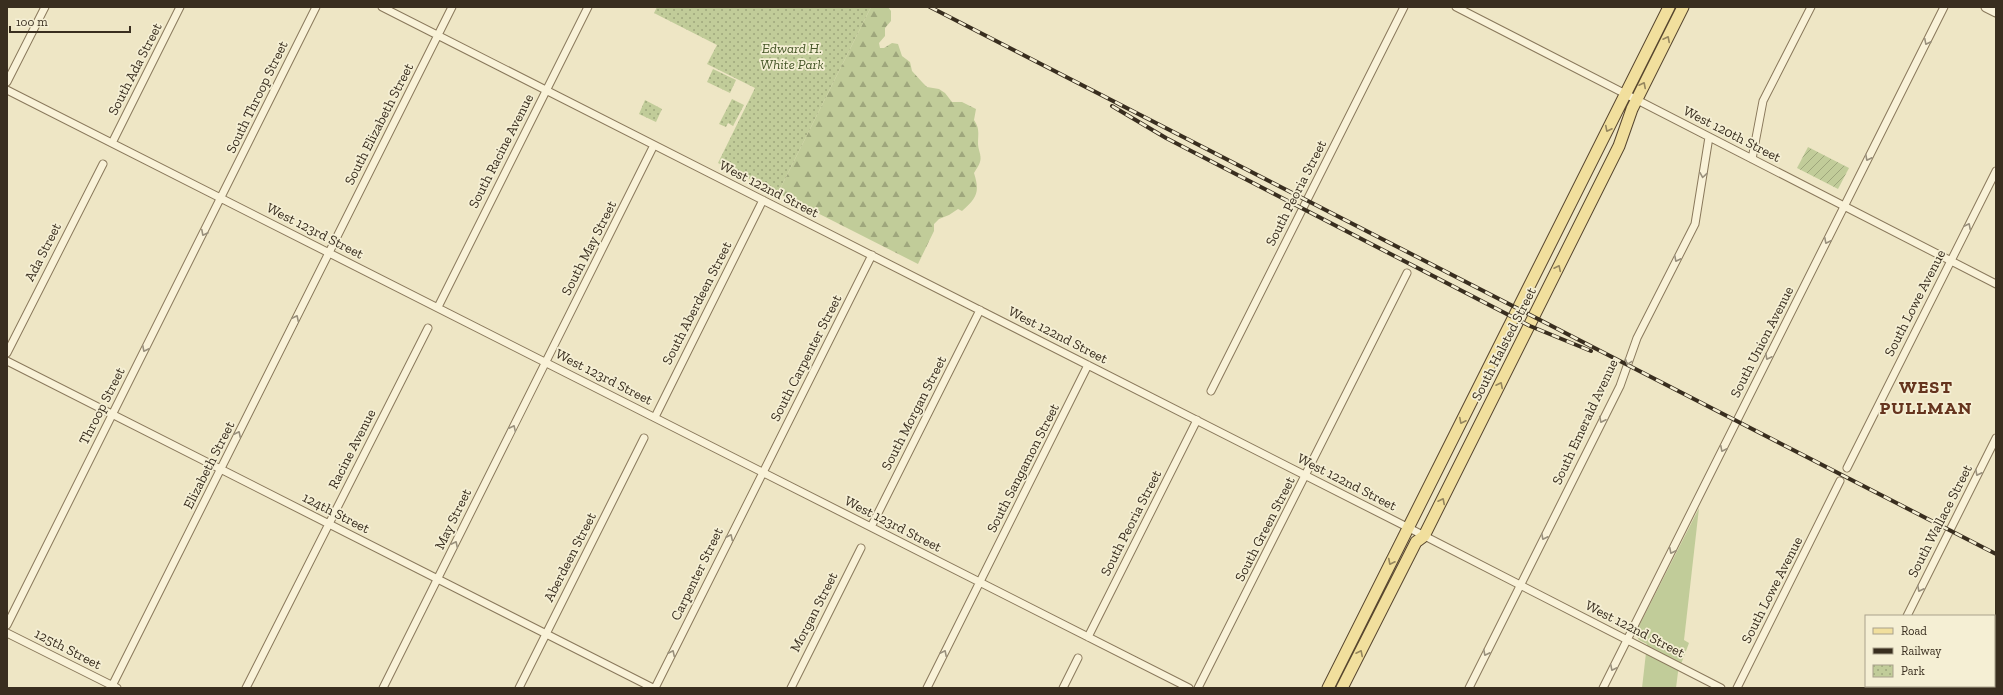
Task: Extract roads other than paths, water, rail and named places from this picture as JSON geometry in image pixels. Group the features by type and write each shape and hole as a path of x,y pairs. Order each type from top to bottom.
{"main road":[{"name":"South Halsted Street","path":"1328,688 1669,7"},
{"name":"South Halsted Street","path":"1342,688 1416,542 1424,536 1619,146 1636,100 1683,7"}],"street":[{"path":"7,82 45,7"},
{"name":"South Ada Street","path":"112,143 180,7"},
{"name":"South Throop Street","path":"221,198 316,7"},
{"name":"West 122nd Street","path":"382,7 1306,475 1721,688"},
{"name":"South Elizabeth Street","path":"329,252 452,7"},
{"name":"South Racine Avenue","path":"438,308 588,7"},
{"name":"South Peoria Street","path":"1211,391 1404,7"},
{"name":"West 120th Street","path":"1456,7 1996,284"},
{"path":"1752,159 1764,101 1811,7"},
{"name":"South Union Avenue","path":"1603,688 1944,7"},
{"path":"1986,7 1996,12"},
{"name":"West 123rd Street","path":"7,90 1189,688"},
{"name":"South Emerald Avenue","path":"1469,688 1620,386 1637,338 1695,224 1709,137"},
{"name":"South May Street","path":"546,362 654,145"},
{"name":"Ada Street","path":"7,353 102,164"},
{"name":"South Lowe Avenue","path":"1847,468 1996,171"},
{"name":"Throop Street","path":"7,625 221,198"},
{"name":"South Aberdeen Street","path":"655,417 763,200"},
{"name":"Elizabeth Street","path":"114,687 329,252"},
{"name":"South Carpenter Street","path":"762,472 872,256"},
{"name":"South Green Street","path":"1198,688 1407,273"},
{"name":"South Morgan Street","path":"871,527 980,310"},
{"name":"Racine Avenue","path":"246,688 428,328"},
{"name":"124th Street","path":"7,361 654,688"},
{"name":"May Street","path":"383,688 546,362"},
{"name":"South Sangamon Street","path":"927,688 1088,365"},
{"name":"South Peoria Street","path":"1088,637 1197,420"},
{"name":"Aberdeen Street","path":"519,688 644,438"},
{"name":"South Wallace Street","path":"1908,615 1996,438"},
{"name":"Carpenter Street","path":"654,688 762,472"},
{"name":"South Lowe Avenue","path":"1737,688 1840,482"},
{"name":"Morgan Street","path":"791,688 861,548"},
{"name":"125th Street","path":"7,633 114,687"},
{"path":"1063,688 1078,658"}],"railway":[{"path":"930,7 1996,554"},
{"path":"1112,106 1166,138 1530,326 1591,351"}],"district":[{"name":"WEST PULLMAN","path":"1926,397"}],"park label":[{"name":"Edward H. White Park","path":"792,56"}]}
